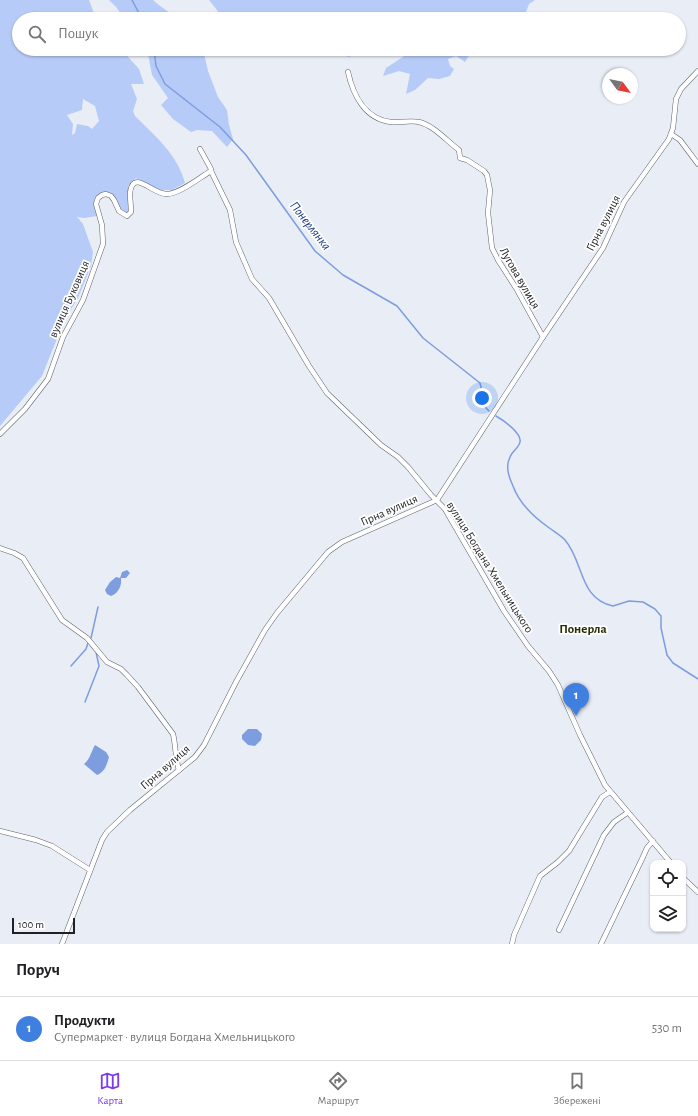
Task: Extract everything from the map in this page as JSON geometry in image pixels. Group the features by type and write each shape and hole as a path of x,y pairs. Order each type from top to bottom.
{"street":[{"name":"Гірна вулиця","path":"62,944 102,840 107,832 130,810 195,757 204,745 265,630 277,613 328,552 342,542 437,500 603,248 624,202 671,134 676,99 681,89 698,71"},
{"name":"Лугова вулиця","path":"348,72 354,93 366,110 374,116 381,120 391,122 413,121 427,125 459,150 460,158 467,160 484,171 487,175 490,190 488,213 492,248 543,337"},
{"path":"671,134 680,140 698,164"},
{"name":"вулиця Богдана Хмельницького","path":"200,149 230,210 236,242 252,279 269,298 309,366 327,393 380,445 408,467 445,509 504,611 528,646 549,671 558,685 605,786 669,860"},
{"name":"вулиця Буковиця","path":"0,434 25,409 48,379 61,343 83,300 103,244 102,225 96,204 98,198 106,194 111,196 119,211 127,216 131,212 130,195 131,186 134,183 141,182 158,192 166,194 174,193 211,171"},
{"path":"0,548 23,558 62,620 87,638 106,662 121,669 138,688 173,734 176,761 179,770"},
{"path":"512,944 514,935 540,876 569,851 602,797 610,792"},
{"path":"559,930 604,835 614,822 627,813"},
{"path":"0,831 36,840 52,846 90,870"},
{"path":"601,944 647,848 653,841"},
{"path":"686,881 698,892"}],"shaded area":[{"path":"0,0 89,0 93,12 12,12 12,56 127,56 139,69 144,84 131,84 137,99 133,111 135,116 165,146 182,173 185,183 172,190 160,190 136,178 128,186 128,213 124,214 114,196 105,192 99,195 97,216 84,218 77,217 83,224 93,252 91,266 78,298 64,321 42,376 0,426","holes":["83,99 95,106 99,121 92,129 88,126 77,124 75,133 72,135 73,124 67,115 82,110"]},
{"path":"109,0 153,0 169,12 120,12"},
{"path":"209,0 535,0 529,4 526,12 218,12"},
{"path":"148,56 205,56 208,71 218,97 227,110 233,139 227,147 212,131 197,130 191,132 173,119 161,105 168,98 152,75"},
{"path":"404,56 456,56 448,59 450,66 454,69 450,76 439,79 428,78 415,90 406,94 410,74 399,71 383,76 386,68"},
{"path":"456,56 469,56 465,62"},
{"path":"127,570 130,573 126,578 121,578 118,591 111,596 107,594 105,590 110,582 116,577 120,578 122,572"},
{"path":"248,729 257,729 262,734 261,740 255,746 248,745 242,739 242,735"},
{"path":"95,745 106,752 109,757 104,770 97,775 84,764 89,758"}],"waterway":[{"name":"Понерлянка","path":"132,0 138,12"},
{"name":"Понерлянка","path":"155,56 156,66 165,84 220,127 246,155 315,251 343,275 397,306 423,338 480,383 486,408 489,411"},
{"name":"Понерлянка","path":"496,416 511,427 520,438 517,448 510,457 508,472 516,492 523,504 537,519 565,540 576,559 583,579 594,596 602,602 613,606 629,601 643,602 655,609 661,616 661,628 667,655 673,663 698,679"},
{"path":"91,638 98,607"},
{"path":"71,666 86,649 88,643"},
{"path":"85,702 99,666 96,652 90,645"}],"place":[{"name":"Продукти","path":"576,716"}],"district":[{"name":"Понерла","path":"583,629"}]}
